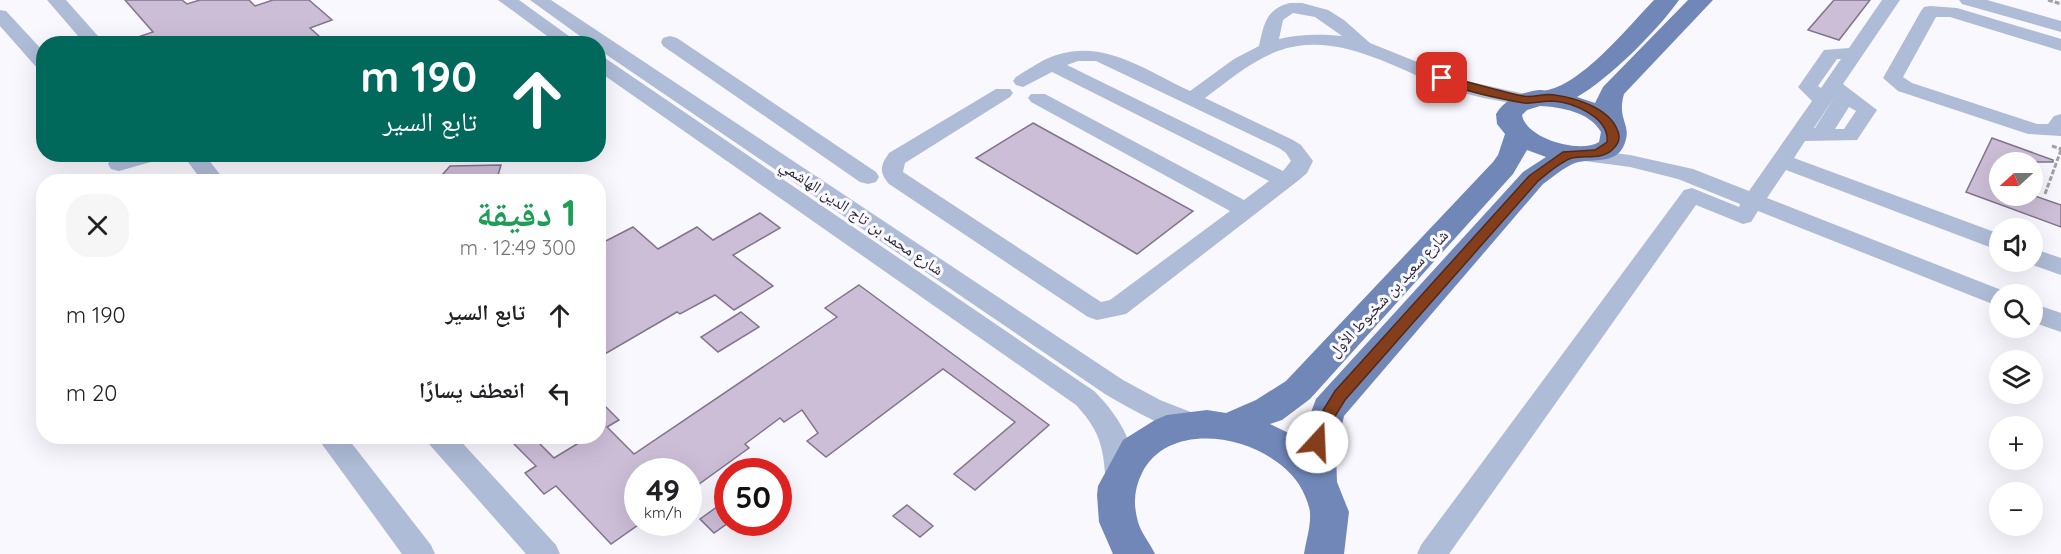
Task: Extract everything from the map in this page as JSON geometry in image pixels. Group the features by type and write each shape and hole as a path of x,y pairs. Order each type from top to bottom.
{"main road":[{"path":"1554,98 1590,79 1667,0"},
{"path":"1611,129 1607,107 1612,92 1701,0"},
{"path":"1527,100 1554,98 1586,107 1611,129"},
{"name":"شارع سعيد بن شخبوط الأول","path":"1232,425 1269,411 1298,390 1503,168 1512,155 1514,128 1510,112 1516,105 1527,100"},
{"path":"1514,128 1540,148 1576,155"},
{"name":"شارع سعيد بن شخبوط الأول","path":"1318,481 1317,442 1329,409 1533,178 1576,155 1607,149 1612,142 1611,129"},
{"path":"1126,547 1116,513 1115,495 1119,477 1127,461 1154,437 1171,429 1191,424 1232,425 1273,439 1291,451 1318,481 1330,512 1331,528 1324,554"}],"street":[{"path":"56,0 89,36"},
{"path":"507,0 559,36"},
{"name":"شارع محمد بن تاج الدين الهاشمي","path":"538,0 592,36"},
{"path":"1432,554 1692,195 1743,217 1797,135 1833,94 1855,53 1891,0"},
{"path":"1968,0 2061,27"},
{"path":"1268,48 1276,17 1283,11 1294,8 1311,9 1328,16 1362,46"},
{"path":"2061,45 1951,12 1930,11 1893,78 1905,87 2035,130 2055,130 2061,120"},
{"path":"0,15 36,55"},
{"path":"1191,99 1268,48 1288,42 1323,39 1346,41 1458,84 1527,100"},
{"path":"670,42 868,177"},
{"name":"شارع محمد بن تاج الدين الهاشمي","path":"606,46 1114,387 1150,407 1191,424"},
{"path":"831,197 891,165 907,151 1003,93 1006,86 1023,81 1064,58 1075,56 1100,56 1294,149 1302,161 1299,168 1284,180 1117,308 1097,311 897,179 891,171 891,165"},
{"path":"1051,64 1284,180"},
{"name":"شارع محمد بن تاج الدين الهاشمي","path":"606,68 1084,398 1109,425 1116,442 1119,477"},
{"path":"1023,81 1034,83 1041,89 1038,98"},
{"path":"1458,84 1486,101 1514,128"},
{"path":"1003,93 1009,100 1019,103 1038,98 1246,210"},
{"path":"1797,135 1850,136 1867,110 1833,94"},
{"path":"1611,129 1653,165"},
{"path":"1576,155 1653,165 1685,174 1989,295"},
{"path":"1780,160 1989,239"},
{"path":"199,162 208,174"},
{"path":"2043,260 2061,267"},
{"path":"2043,316 2061,323"},
{"path":"336,444 420,554"},
{"path":"446,444 545,554"}],"path":[{"path":"2048,0 2061,4"},
{"path":"2045,194 2061,150"}],"building":[{"path":"125,0 182,0 187,4 200,0 249,0 255,6 273,0 309,0 332,20 310,28 319,36 141,36 153,32"},
{"path":"1834,0 1870,0 1839,40 1808,30"},
{"path":"1033,123 1193,211 1137,254 976,158"},
{"path":"1992,138 2031,152 1989,152 1989,200 1966,192"},
{"path":"2043,156 2053,160 2053,162 2043,162"},
{"path":"501,165 498,174 443,174 450,166"},
{"path":"2043,199 2061,205 2061,227 2043,220 2043,218 2037,218 2004,206 2043,206"},
{"path":"760,213 780,228 733,255 773,286 734,310 715,295 680,314 677,312 606,353 606,241 633,227 658,249 697,227 713,240"},
{"path":"859,285 1049,425 975,490 954,474 1015,422 943,369 826,457 807,441 818,433 802,410 784,422 780,418 745,444 749,448 735,458 714,458 714,473 702,482 702,458 624,458 624,535 611,544 556,486 544,494 525,473 536,466 514,444 540,444 554,458 577,444 606,444 606,407 619,420 607,427 634,454 837,317 825,308"},
{"path":"741,312 759,327 718,352 701,337"},
{"path":"907,505 933,526 920,537 893,516"},
{"path":"714,509 714,533 702,521 702,518"}],"route":[{"path":"1317,442 1329,409 1533,178 1568,155 1597,153 1607,149 1612,142 1614,135 1609,124 1592,110 1580,105 1554,98 1527,100 1442,78"}]}
